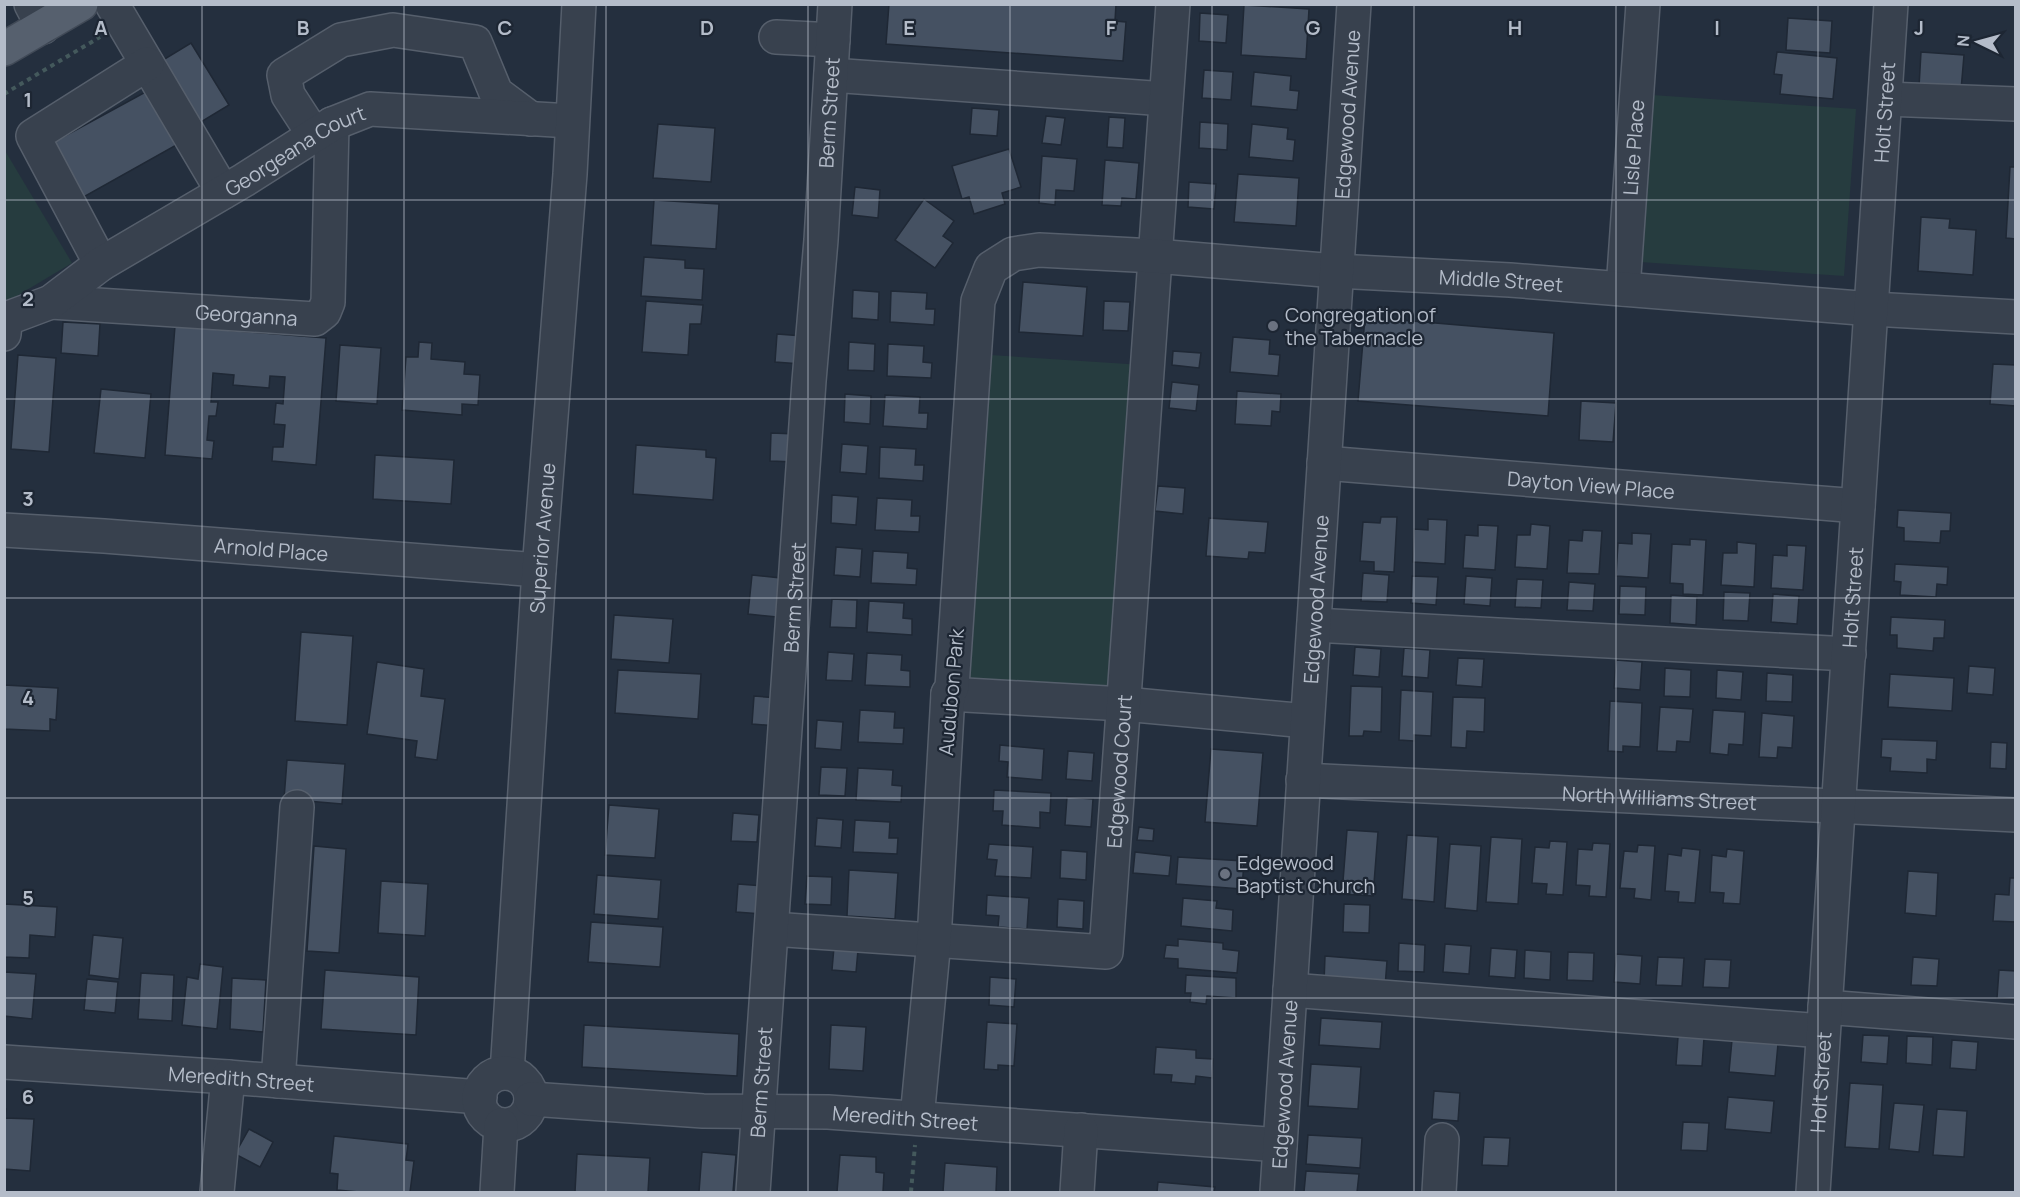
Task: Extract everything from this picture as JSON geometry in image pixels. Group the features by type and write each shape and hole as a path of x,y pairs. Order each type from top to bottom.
{"main road":[{"path":"4,49 37,16 81,4"}],"street":[{"name":"Superior Avenue","path":"507,1073 539,570 570,174 579,4"},
{"name":"Berm Street","path":"753,1192 821,240 835,4"},
{"name":"Edgewood Court","path":"772,929 1106,952 1173,4"},
{"name":"Edgewood Avenue","path":"1277,1192 1354,4"},
{"name":"Lisle Place","path":"1623,289 1643,4"},
{"name":"Holt Street","path":"1821,1191 1824,1019 1892,4"},
{"path":"118,14 223,192"},
{"path":"323,129 288,95 284,75 342,40 393,30 476,42 496,93 531,119"},
{"path":"776,37 833,40"},
{"path":"101,264 33,136 147,64"},
{"path":"831,75 1166,99"},
{"path":"370,109 390,92 496,93"},
{"path":"1885,99 2016,104"},
{"name":"Georgeana Court","path":"51,302 101,264 223,192 323,129 370,109 572,121"},
{"name":"Georganna","path":"51,302 315,319 324,312 328,302 323,129"},
{"name":"Middle Street","path":"991,268 1013,254 1039,250 1155,256 1336,271 1510,280 1872,309 2016,317"},
{"name":"Audubon Park","path":"917,1118 934,940 948,694 952,687 978,301 991,268"},
{"path":"4,334 5,324 11,317 51,302"},
{"name":"Dayton View Place","path":"1324,463 1858,506"},
{"name":"Arnold Place","path":"4,530 539,570"},
{"path":"1314,625 1849,654"},
{"path":"948,694 1124,704 1307,721"},
{"name":"North Williams Street","path":"1304,780 2016,815"},
{"path":"278,1081 297,807"},
{"path":"1290,990 1824,1019 2016,1022"},
{"name":"Meredith Street","path":"4,1062 228,1077 480,1098"},
{"path":"507,1073 519,1077 524,1082 531,1099 529,1110 522,1119 512,1125 501,1125 485,1116 480,1098 482,1088 488,1080 507,1073"},
{"path":"217,1192 228,1077"},
{"name":"Meredith Street","path":"531,1099 703,1111 828,1112 1280,1145"},
{"path":"497,1192 501,1125"},
{"path":"1077,1192 1081,1130"},
{"path":"1439,1192 1442,1140"}],"path":[{"path":"4,94 118,14"},
{"path":"911,1192 917,1118"}],"green space":[{"path":"1652,95 1856,109 1844,276 1640,262"},
{"path":"4,149 72,263 5,303 4,303"},
{"path":"975,354 1143,365 1120,699 952,687"}],"building":[{"path":"889,4 1116,4 1115,21 1126,22 1123,61 886,44"},
{"path":"1244,5 1309,9 1306,59 1241,55"},
{"path":"1200,13 1228,15 1226,43 1199,41"},
{"path":"1788,18 1832,21 1830,53 1786,50"},
{"path":"191,43 229,105 196,125 158,63"},
{"path":"1777,52 1837,58 1833,99 1780,94 1782,75 1774,74"},
{"path":"1921,52 1964,55 1961,90 1919,87"},
{"path":"1204,70 1233,72 1231,100 1202,98"},
{"path":"1254,72 1291,76 1290,90 1299,91 1297,110 1251,106"},
{"path":"151,89 180,143 80,199 50,144"},
{"path":"972,108 999,110 997,136 970,134"},
{"path":"1046,116 1065,118 1061,145 1042,143"},
{"path":"1109,117 1125,118 1123,148 1107,147"},
{"path":"1200,122 1228,124 1227,150 1199,148"},
{"path":"658,124 715,128 711,182 653,178"},
{"path":"1252,124 1288,128 1287,139 1295,140 1293,161 1249,157"},
{"path":"1009,149 1021,187 1002,193 1005,204 974,214 969,197 962,199 952,166"},
{"path":"1042,156 1077,159 1074,191 1056,190 1055,205 1039,203"},
{"path":"1105,160 1139,163 1136,199 1122,198 1121,206 1102,205"},
{"path":"2010,167 2016,167 2016,239 2006,238"},
{"path":"1238,174 1299,178 1296,226 1234,222"},
{"path":"1189,182 1216,184 1214,209 1188,207"},
{"path":"855,187 880,190 878,218 852,215"},
{"path":"924,199 954,221 943,236 953,243 935,268 895,240"},
{"path":"654,200 719,204 716,249 651,245"},
{"path":"1921,217 1950,219 1949,228 1976,230 1973,275 1918,271"},
{"path":"644,257 685,260 685,268 704,269 702,300 641,296"},
{"path":"1023,282 1087,287 1083,336 1019,332"},
{"path":"853,290 879,292 878,320 852,318"},
{"path":"891,291 927,293 926,309 935,309 934,325 890,322"},
{"path":"646,301 703,305 701,324 690,324 688,355 642,352"},
{"path":"1104,301 1130,302 1128,331 1103,330"},
{"path":"1365,317 1554,333 1548,416 1358,401"},
{"path":"63,322 100,324 98,356 61,353"},
{"path":"175,326 326,338 316,465 272,461 273,447 283,447 285,425 274,424 276,403 283,404 285,377 270,376 269,388 233,385 234,375 213,373 211,402 218,402 216,416 209,416 207,440 214,441 212,459 165,455"},
{"path":"777,334 803,336 801,364 775,362"},
{"path":"1233,337 1270,340 1269,354 1280,355 1278,376 1230,372"},
{"path":"419,342 432,343 431,359 465,362 464,374 480,375 478,405 462,404 462,415 402,410 406,357 418,357"},
{"path":"849,342 875,344 874,371 848,370"},
{"path":"888,344 924,346 923,362 932,363 931,378 887,376"},
{"path":"340,345 381,348 377,404 336,401"},
{"path":"1173,351 1201,353 1199,368 1172,365"},
{"path":"18,355 56,358 49,452 11,449"},
{"path":"1993,364 2016,365 2016,406 1990,404"},
{"path":"1172,382 1199,385 1196,411 1169,408"},
{"path":"101,389 151,394 145,458 94,453"},
{"path":"1237,391 1281,394 1280,412 1272,411 1271,426 1235,424"},
{"path":"845,394 871,396 870,424 844,422"},
{"path":"885,395 920,397 919,413 928,413 927,429 883,426"},
{"path":"1581,401 1616,403 1613,442 1579,440"},
{"path":"771,433 797,434 796,462 770,461"},
{"path":"842,444 868,446 866,474 840,472"},
{"path":"636,445 706,450 706,457 716,458 713,500 633,494"},
{"path":"880,447 916,449 915,465 924,465 923,481 879,478"},
{"path":"375,455 454,460 451,504 373,499"},
{"path":"1158,486 1185,488 1183,514 1155,511"},
{"path":"832,495 858,497 856,525 831,523"},
{"path":"877,498 912,500 911,516 920,516 919,532 875,530"},
{"path":"1898,510 1951,513 1950,531 1941,531 1940,543 1904,541 1904,528 1897,527"},
{"path":"1381,517 1397,517 1394,572 1374,571 1374,562 1360,561 1363,522 1380,523"},
{"path":"1209,518 1268,522 1265,553 1249,552 1248,559 1206,556"},
{"path":"1428,519 1447,520 1445,564 1413,562 1414,529 1428,530"},
{"path":"1531,524 1550,526 1547,569 1515,567 1517,535 1530,535"},
{"path":"1478,525 1498,526 1495,570 1463,568 1465,535 1478,536"},
{"path":"1583,530 1602,531 1599,574 1567,573 1569,540 1582,541"},
{"path":"1632,533 1651,534 1648,578 1616,576 1618,543 1632,544"},
{"path":"1690,539 1706,540 1703,595 1683,594 1683,584 1670,583 1672,544 1690,545"},
{"path":"1737,542 1756,544 1754,587 1721,585 1723,553 1737,553"},
{"path":"1787,545 1806,546 1803,590 1771,588 1773,555 1787,556"},
{"path":"836,547 862,549 860,577 834,575"},
{"path":"873,551 908,553 907,568 917,569 916,585 871,583"},
{"path":"1895,564 1948,567 1947,585 1937,584 1936,597 1900,595 1901,582 1894,581"},
{"path":"1363,573 1389,575 1387,602 1361,601"},
{"path":"752,575 781,578 777,617 748,614"},
{"path":"1412,576 1438,577 1436,605 1411,603"},
{"path":"1466,576 1492,578 1490,606 1464,604"},
{"path":"1517,579 1543,580 1541,608 1515,607"},
{"path":"1569,582 1595,584 1593,611 1567,610"},
{"path":"1620,586 1646,587 1645,615 1619,614"},
{"path":"1724,592 1750,593 1748,621 1723,620"},
{"path":"1773,594 1799,596 1797,624 1771,622"},
{"path":"1671,595 1697,597 1696,625 1670,623"},
{"path":"832,599 857,600 856,628 830,627"},
{"path":"869,601 904,603 903,618 912,619 912,635 867,632"},
{"path":"614,615 673,619 669,663 611,659"},
{"path":"1891,617 1945,620 1944,638 1934,638 1933,651 1897,648 1897,635 1890,635"},
{"path":"301,632 353,636 347,725 295,721"},
{"path":"1355,647 1381,649 1379,677 1353,675"},
{"path":"1404,648 1430,650 1428,678 1402,676"},
{"path":"828,652 854,654 852,681 826,680"},
{"path":"867,653 902,655 901,670 910,671 910,687 865,685"},
{"path":"1458,658 1484,659 1482,687 1456,685"},
{"path":"1616,660 1642,662 1640,690 1614,688"},
{"path":"377,662 424,669 421,696 445,699 437,760 415,757 417,741 367,734"},
{"path":"1969,666 1995,668 1993,695 1967,693"},
{"path":"1665,668 1691,670 1690,697 1664,696"},
{"path":"618,670 701,674 698,719 615,713"},
{"path":"1717,670 1743,672 1741,700 1716,698"},
{"path":"1767,673 1793,675 1792,702 1766,701"},
{"path":"1890,674 1954,678 1952,711 1888,707"},
{"path":"4,685 58,688 56,720 50,719 50,731 4,729"},
{"path":"1351,686 1382,687 1381,732 1364,731 1363,736 1349,736"},
{"path":"1401,690 1433,692 1431,736 1414,735 1414,741 1399,740"},
{"path":"754,696 779,698 778,726 752,724"},
{"path":"1453,697 1485,698 1484,732 1467,731 1466,748 1451,747"},
{"path":"1610,701 1642,703 1640,747 1623,746 1623,752 1608,751"},
{"path":"1660,707 1693,709 1690,742 1677,741 1676,752 1657,751"},
{"path":"860,710 895,712 894,728 904,728 903,744 858,742"},
{"path":"1713,710 1745,712 1743,745 1729,744 1728,755 1710,753"},
{"path":"1762,713 1794,716 1792,748 1778,747 1777,758 1759,757"},
{"path":"817,720 843,722 841,750 815,748"},
{"path":"1882,739 1937,741 1936,760 1927,759 1927,773 1890,771 1891,758 1881,757"},
{"path":"1991,742 2007,743 2006,769 1990,768"},
{"path":"1000,745 1044,749 1042,780 1007,777 1008,762 999,761"},
{"path":"1211,749 1263,753 1257,826 1205,822"},
{"path":"1068,751 1094,753 1092,781 1066,779"},
{"path":"287,760 345,764 342,804 284,799"},
{"path":"821,767 847,768 845,796 819,795"},
{"path":"858,768 893,770 892,785 902,786 901,802 856,800"},
{"path":"994,790 1051,793 1050,813 1040,812 1040,828 1002,825 1003,811 993,811"},
{"path":"1067,797 1093,799 1091,827 1065,825"},
{"path":"609,805 659,809 655,858 605,855"},
{"path":"733,813 759,815 757,842 731,841"},
{"path":"817,818 843,820 841,848 815,846"},
{"path":"855,820 890,822 889,838 898,838 897,854 853,852"},
{"path":"1139,827 1154,829 1153,841 1137,840"},
{"path":"1347,830 1378,832 1373,896 1342,894"},
{"path":"1407,835 1438,837 1434,902 1402,899"},
{"path":"1491,837 1522,839 1518,904 1486,902"},
{"path":"1550,841 1567,842 1563,895 1546,894 1547,884 1532,883 1535,847 1549,848"},
{"path":"1593,843 1610,844 1606,897 1589,896 1590,886 1576,885 1578,849 1592,850"},
{"path":"989,844 1033,847 1031,878 995,876 997,860 987,859"},
{"path":"1450,844 1481,846 1477,911 1445,908"},
{"path":"1638,845 1655,846 1651,900 1634,898 1635,889 1620,888 1624,851 1637,852"},
{"path":"314,846 346,849 339,953 307,951"},
{"path":"1682,848 1700,850 1695,903 1678,902 1679,892 1665,891 1668,854 1681,856"},
{"path":"1727,849 1744,851 1740,904 1723,903 1724,893 1710,892 1712,855 1726,857"},
{"path":"1061,850 1087,852 1086,880 1060,878"},
{"path":"1135,852 1171,856 1169,876 1133,873"},
{"path":"1178,857 1244,861 1242,889 1176,884"},
{"path":"849,870 898,873 895,919 847,916"},
{"path":"1908,871 1938,873 1936,916 1905,913"},
{"path":"597,875 661,880 658,919 594,914"},
{"path":"807,876 832,877 831,905 805,904"},
{"path":"2010,878 2016,878 2016,922 1993,921 1995,894 2009,895"},
{"path":"381,881 428,884 425,936 378,933"},
{"path":"738,884 764,886 762,914 736,912"},
{"path":"987,895 1029,898 1027,929 998,927 999,916 986,915"},
{"path":"1183,898 1217,901 1216,908 1233,910 1232,931 1181,926"},
{"path":"1058,899 1084,901 1083,929 1057,927"},
{"path":"4,904 57,907 55,937 30,935 29,958 4,957"},
{"path":"1344,904 1370,905 1369,933 1343,932"},
{"path":"591,922 663,927 660,967 588,962"},
{"path":"93,935 123,938 119,979 89,975"},
{"path":"1178,939 1223,943 1223,949 1239,951 1237,973 1178,968 1178,959 1164,958 1166,945 1178,946"},
{"path":"1399,943 1425,945 1424,972 1398,971"},
{"path":"1445,944 1471,946 1469,974 1443,972"},
{"path":"834,947 858,950 856,972 832,970"},
{"path":"1491,948 1517,950 1515,978 1489,976"},
{"path":"1525,950 1551,952 1550,980 1524,978"},
{"path":"1568,952 1594,953 1593,981 1567,980"},
{"path":"1616,954 1642,956 1640,984 1614,982"},
{"path":"1325,956 1387,961 1385,987 1324,983"},
{"path":"1658,957 1684,958 1682,986 1656,985"},
{"path":"1913,957 1939,959 1937,986 1911,985"},
{"path":"1705,959 1731,960 1729,988 1703,987"},
{"path":"200,964 223,967 217,1029 182,1025 187,977 198,979"},
{"path":"325,970 419,977 416,1035 321,1029"},
{"path":"1999,970 2016,971 2016,999 1997,998"},
{"path":"4,972 36,974 32,1019 4,1016"},
{"path":"141,973 174,975 172,1021 138,1019"},
{"path":"1186,975 1236,978 1236,998 1207,996 1206,1004 1190,1002 1191,993 1185,993"},
{"path":"990,977 1016,979 1014,1007 989,1005"},
{"path":"232,978 266,980 263,1032 230,1029"},
{"path":"87,979 118,982 115,1013 84,1010"},
{"path":"1321,1018 1382,1022 1380,1049 1319,1045"},
{"path":"987,1022 1017,1024 1014,1066 998,1065 998,1070 984,1069"},
{"path":"584,1025 739,1034 737,1076 582,1067"},
{"path":"831,1025 866,1027 863,1071 829,1069"},
{"path":"1863,1035 1889,1036 1887,1064 1861,1062"},
{"path":"1907,1036 1933,1037 1932,1065 1906,1063"},
{"path":"1678,1037 1704,1038 1702,1066 1676,1065"},
{"path":"1732,1040 1778,1044 1775,1076 1729,1072"},
{"path":"1952,1040 1978,1042 1976,1070 1950,1068"},
{"path":"1156,1047 1196,1050 1196,1058 1213,1059 1212,1078 1196,1076 1195,1084 1171,1082 1172,1075 1154,1074"},
{"path":"1311,1064 1361,1067 1358,1109 1308,1106"},
{"path":"1850,1083 1883,1085 1879,1149 1845,1147"},
{"path":"1434,1091 1460,1093 1458,1121 1432,1119"},
{"path":"1728,1097 1774,1101 1771,1133 1725,1129"},
{"path":"1894,1103 1924,1105 1919,1152 1889,1149"},
{"path":"4,1109 6,1109 5,1118 34,1119 30,1171 4,1169"},
{"path":"1937,1109 1967,1111 1964,1157 1933,1155"},
{"path":"1683,1122 1709,1123 1707,1151 1681,1150"},
{"path":"249,1129 273,1142 260,1167 235,1154"},
{"path":"1308,1135 1362,1138 1360,1168 1306,1164"},
{"path":"334,1136 408,1144 406,1160 414,1161 410,1192 337,1190 338,1174 330,1173"},
{"path":"1484,1137 1510,1138 1508,1166 1482,1165"},
{"path":"702,1152 736,1155 733,1192 699,1192"},
{"path":"577,1154 650,1158 648,1192 575,1192"},
{"path":"840,1155 876,1157 876,1172 884,1173 883,1192 837,1192"},
{"path":"945,1163 997,1167 996,1192 943,1192"},
{"path":"1306,1171 1359,1174 1357,1192 1304,1192"},
{"path":"1158,1182 1215,1187 1214,1192 1157,1192"}],"place":[{"name":"Congregation of the Tabernacle","path":"1273,326"},
{"name":"Edgewood Baptist Church","path":"1225,874"}]}
